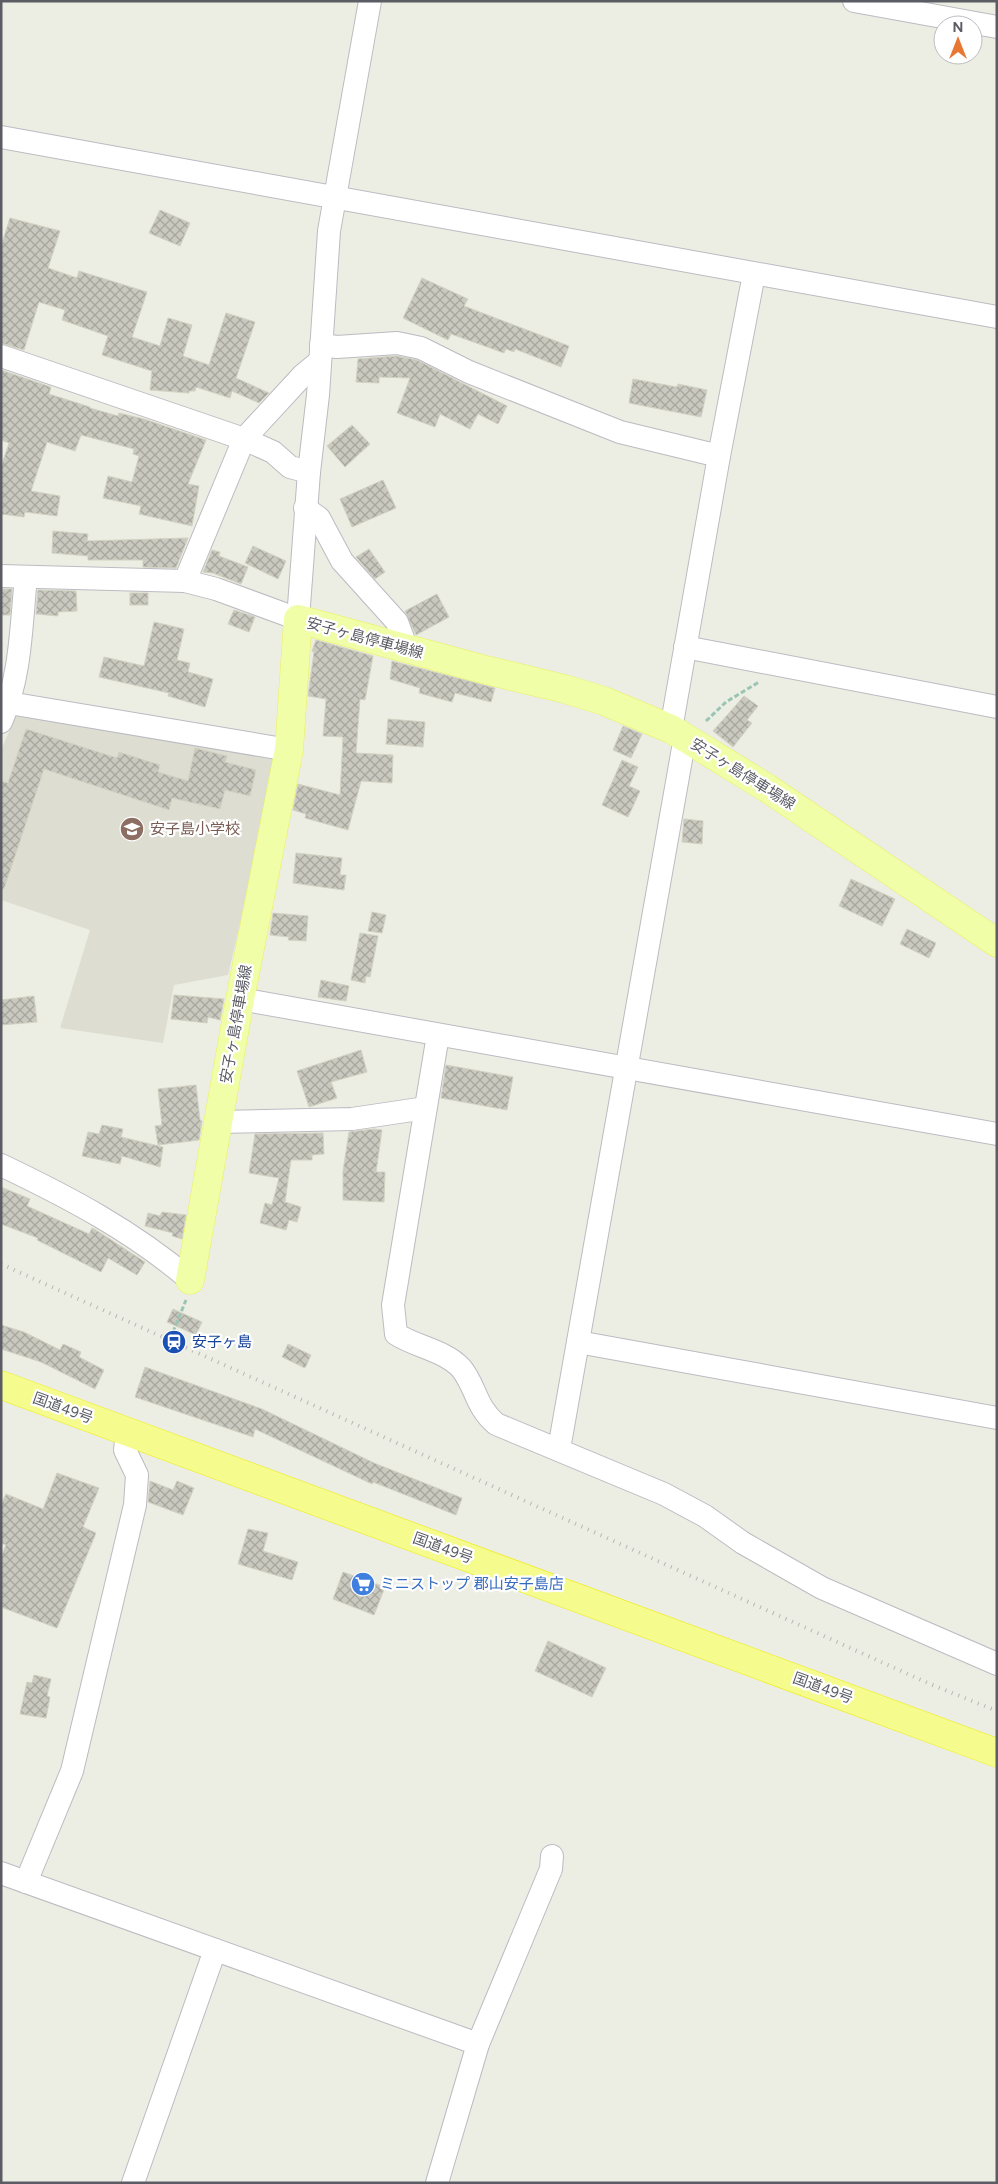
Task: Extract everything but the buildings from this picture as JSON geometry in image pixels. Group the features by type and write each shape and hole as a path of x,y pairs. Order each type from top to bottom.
{"highway":[{"name":"国道49号","path":"1,1385 997,1754"}],"main road":[{"name":"安子ヶ島停車場線","path":"190,1280 240,999 289,750 298,619 573,691 687,729 997,943"}],"street":[{"path":"1,576 185,581 216,589 298,619 329,231 370,1"},
{"path":"854,1 997,27"},
{"path":"1,137 997,317"},
{"path":"559,1449 687,729 685,647 754,274"},
{"path":"185,581 244,439 303,375 320,353 337,347 397,343 421,348 468,372 620,432 719,456"},
{"path":"1,356 244,439 272,452 290,467 309,472"},
{"path":"306,508 319,518 342,561 397,622 407,649"},
{"path":"26,577 16,670 5,712 289,750"},
{"path":"685,647 997,707"},
{"path":"240,999 997,1134"},
{"path":"438,1035 393,1306 393,1323 396,1334 409,1342 453,1360 467,1379 481,1408 496,1424 518,1435 559,1449 680,1503 705,1516 785,1569 822,1588 997,1664"},
{"path":"218,1122 352,1119 419,1109 426,1110"},
{"path":"1,1165 84,1206 166,1259 190,1280"},
{"path":"578,1342 997,1418"},
{"path":"26,1882 72,1771 134,1512 137,1475 125,1450 127,1432"},
{"path":"437,2183 478,2044 551,1869 552,1856"},
{"path":"1,1873 478,2044"},
{"path":"133,2183 215,1950"}],"path":[{"path":"687,729 726,702 767,678 773,664"},
{"path":"173,1332 189,1294 190,1280"}],"shaded area":[{"name":"安子島小学校","path":"18,711 279,758 228,975 174,985 163,1043 60,1028 90,930 1,900 1,750"}],"railway":[{"path":"1,1264 930,1684 997,1711"}],"place":[{"name":"安子島小学校","path":"132,829"},
{"name":"安子ヶ島","path":"174,1342"},
{"name":"ミニストップ 郡山安子島店","path":"363,1584"}]}
